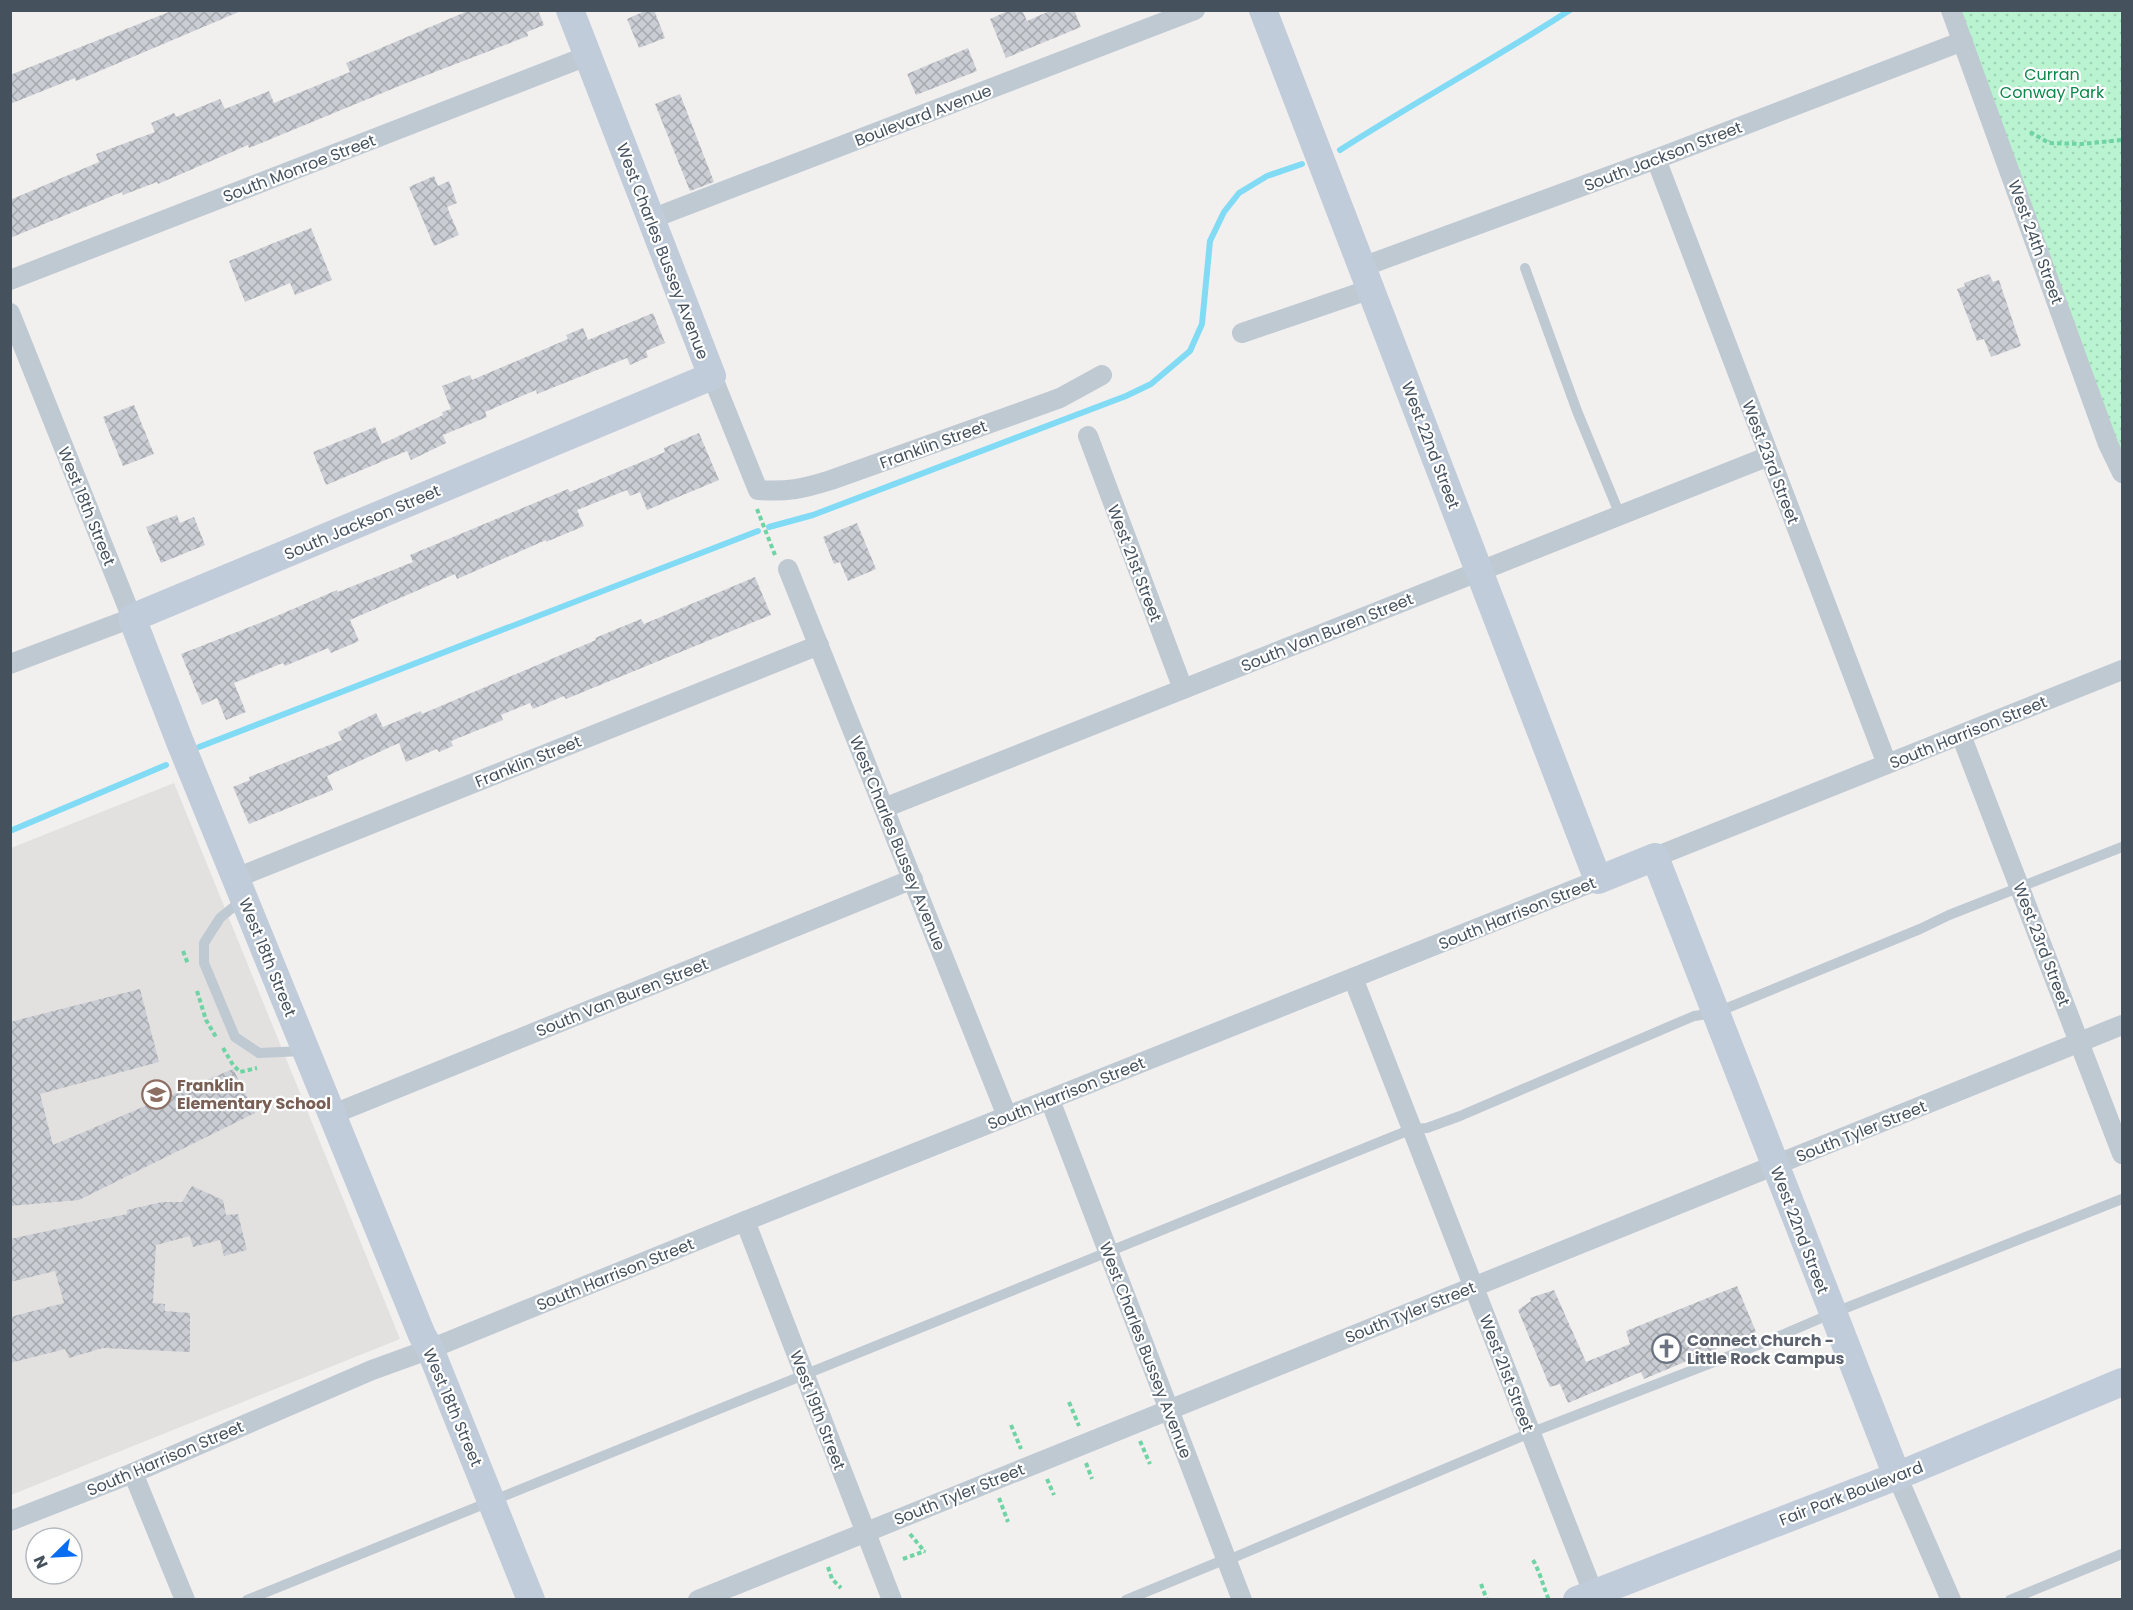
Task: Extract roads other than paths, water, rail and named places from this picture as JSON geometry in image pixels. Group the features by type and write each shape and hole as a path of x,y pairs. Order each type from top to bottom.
{"street":[{"name":"West Charles Bussey Avenue","path":"570,10 758,490"},
{"name":"Boulevard Avenue","path":"651,219 1195,10"},
{"name":"West 22nd Street","path":"1263,10 1598,880"},
{"name":"West 24th Street","path":"1951,10 2108,444 2122,473"},
{"name":"South Jackson Street","path":"1242,333 1367,278 1656,159 1963,41"},
{"name":"South Monroe Street","path":"10,280 587,56"},
{"name":"West 23rd Street","path":"1656,159 1887,765"},
{"name":"West 18th Street","path":"10,313 331,1115 422,1335 430,1349 531,1599"},
{"name":"Franklin Street","path":"758,490 782,492 800,490 831,480 1060,398 1102,375"},
{"name":"South Jackson Street","path":"10,664 132,618 712,376"},
{"name":"West 21st Street","path":"1088,436 1183,689"},
{"name":"South Van Buren Street","path":"884,808 1769,456"},
{"name":"West Charles Bussey Avenue","path":"788,569 1007,1116"},
{"name":"Franklin Street","path":"240,888 819,645"},
{"name":"South Harrison Street","path":"10,1521 133,1473 372,1370 430,1349 2122,670"},
{"name":"West 23rd Street","path":"1961,735 2122,1154"},
{"name":"West 22nd Street","path":"1655,857 1897,1476 1951,1599"},
{"name":"South Van Buren Street","path":"331,1115 913,879"},
{"name":"West 21st Street","path":"1353,978 1530,1433 1589,1597"},
{"name":"South Tyler Street","path":"698,1599 2122,1025"},
{"name":"West Charles Bussey Avenue","path":"1050,1100 1242,1599"},
{"name":"West 19th Street","path":"745,1221 892,1599"},
{"name":"Fair Park Boulevard","path":"1589,1597 1897,1476 2122,1382"},
{"path":"133,1473 185,1599"}],"lane":[{"path":"1526,268 1577,411 1620,515"},
{"path":"247,1599 1412,1129 1427,1128 1460,1116 1694,1016 1715,1013 2122,847"},
{"path":"240,888 204,943 204,963 236,1037 259,1053 305,1050"},
{"path":"1126,1599 1246,1552 1530,1433 1763,1343 2122,1199"},
{"path":"2010,1599 2122,1554"}],"waterway":[{"path":"1340,150 1570,10"},
{"path":"769,527 813,515 1126,396 1151,384 1190,351 1202,324 1210,241 1224,212 1239,193 1267,176 1302,164"},
{"path":"199,747 758,531"},
{"path":"10,831 166,765"}],"place":[{"name":"Franklin Elementary School","path":"156,1094"},
{"name":"Connect Church - Little Rock Campus","path":"1666,1349"}],"park label":[{"name":"Curran Conway Park","path":"2052,83"}]}
